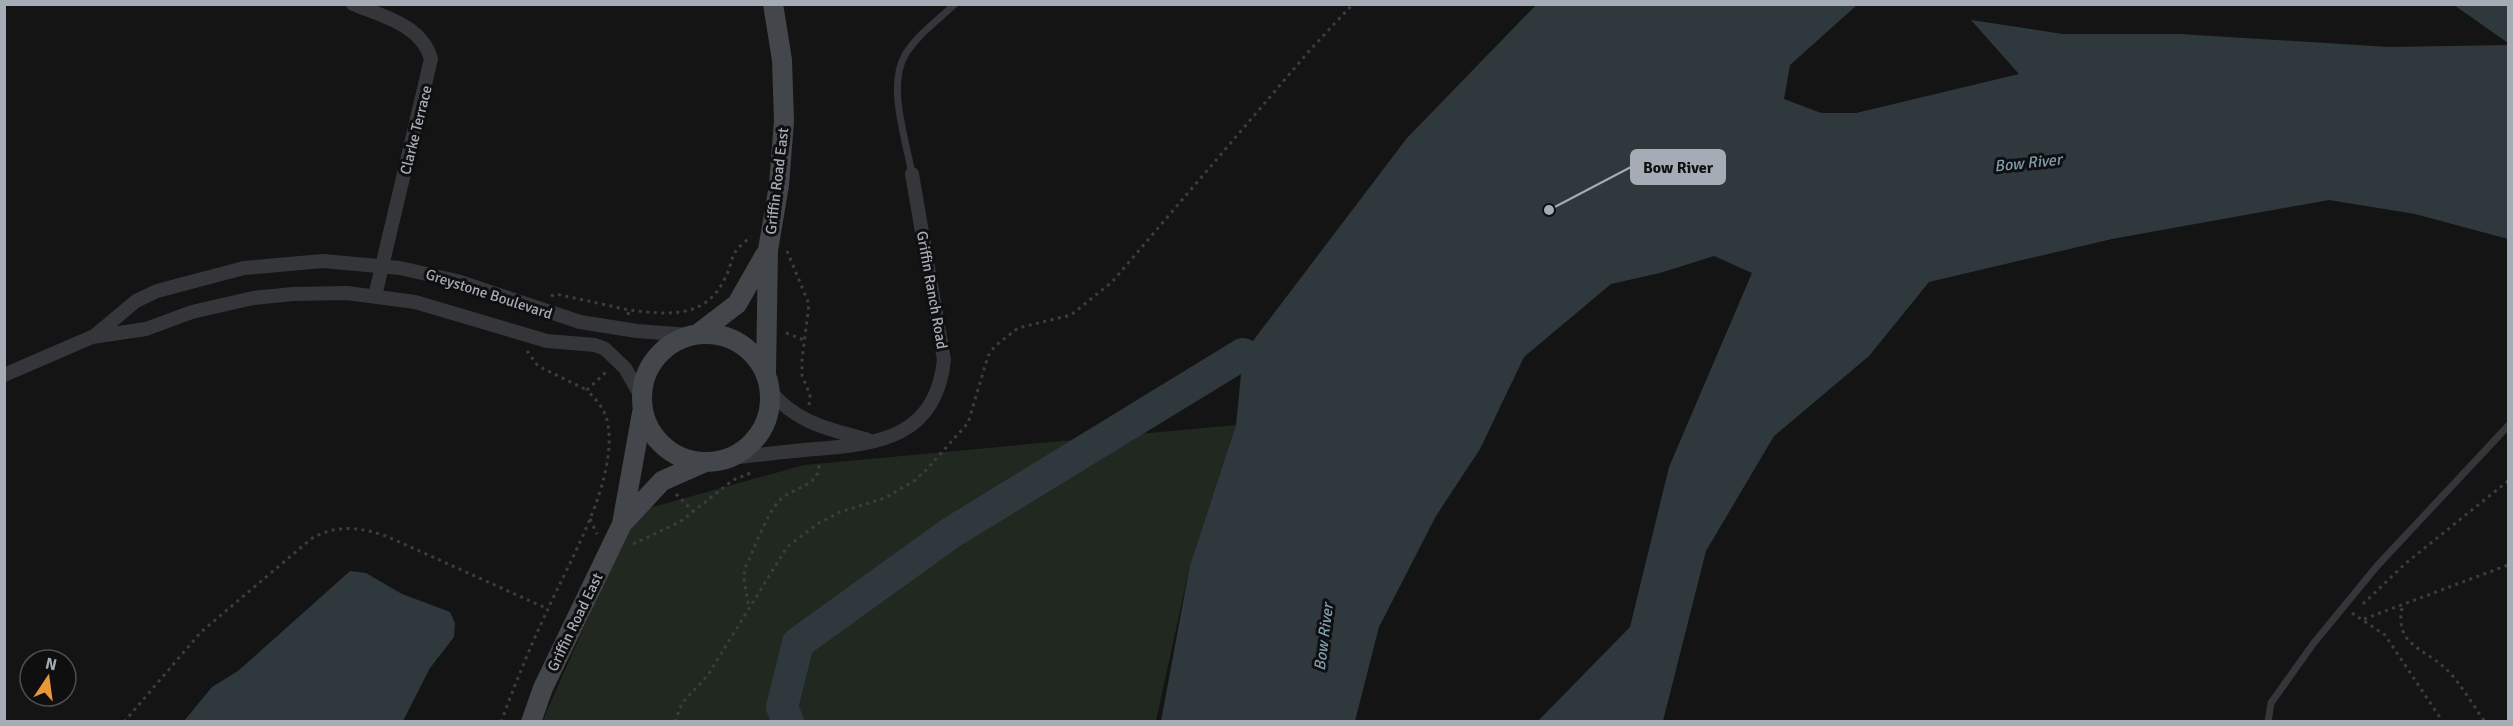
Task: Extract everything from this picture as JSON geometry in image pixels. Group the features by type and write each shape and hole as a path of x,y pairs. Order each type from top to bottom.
{"main road":[{"name":"Griffin Road East","path":"766,372 777,250 784,121 782,60 773,4"},
{"name":"Griffin Road East","path":"694,334 737,304 777,250"},
{"path":"694,334 720,334 739,342 755,355 766,372 771,392 770,412 762,431 749,447 731,458 705,462 683,458 664,447 650,429 642,403 645,378 654,359 669,344 694,334"},
{"name":"Griffin Road East","path":"531,722 543,688 622,524 642,403"},
{"name":"Griffin Road East","path":"622,524 662,482 705,462"}],"street":[{"name":"Clarke Terrace","path":"353,4 414,32 428,48 431,59 375,296"},
{"name":"Griffin Ranch Road","path":"731,458 842,448 892,437 909,428 923,416 934,399 942,371 942,346 912,174"},
{"name":"Greystone Boulevard","path":"92,337 136,301 157,291 219,273 298,262 348,261 383,265 457,281 580,322 637,331 694,334"},
{"name":"Greystone Boulevard","path":"4,375 92,337 146,329 192,312 253,298 325,293 375,296 424,305 547,341 595,345 605,350 625,368 642,403"},
{"path":"771,392 785,409 799,417 873,442"}],"lane":[{"path":"912,174 896,88 899,70 905,54 955,4"},
{"path":"2268,722 2271,703 2342,608 2377,566 2508,426"}],"path":[{"path":"675,722 682,703 708,675 787,547 802,534 840,512 885,498 914,482 927,470 968,423 988,356 995,346 1018,328 1071,315 1112,282 1310,50 1353,4"},
{"path":"556,294 629,310 675,314 704,304 723,282 735,248"},
{"path":"777,250 809,304 802,375 810,400 805,411"},
{"path":"627,320 629,310"},
{"path":"779,328 790,336 804,340"},
{"path":"501,722 548,609 590,519 607,454 609,426 600,405 587,390 538,366"},
{"path":"587,390 612,367"},
{"path":"749,606 745,568 776,504 819,475 819,463 811,464"},
{"path":"606,557 680,522 733,480 761,471"},
{"path":"2353,614 2406,563 2508,481"},
{"path":"671,488 694,512"},
{"path":"124,722 201,632 311,539 332,530 363,530 386,536 548,609"},
{"path":"2364,619 2403,607 2508,565"},
{"path":"2403,607 2399,624 2406,637 2420,651 2445,668 2485,722"},
{"path":"2342,608 2364,619 2385,635 2443,722"}],"shaded area":[{"path":"1236,425 1190,565 1156,721 542,722 635,512 804,465"}],"water":[{"path":"1537,4 1857,5 1790,65 1784,99 1821,113 1856,113 2019,74 1971,20 2063,34 2180,34 2389,47 2508,45 2508,239 2415,214 2329,200 2112,239 1929,282 1869,356 1774,436 1706,551 1663,721 1538,721 1630,627 1669,467 1752,273 1714,256 1660,273 1611,284 1524,357 1480,449 1436,516 1379,627 1355,721 1161,721 1190,565 1236,425 1243,354 1407,138"},
{"path":"2454,5 2508,5 2508,43"},
{"path":"350,571 366,573 402,594 450,612 455,623 454,637 430,668 403,721 184,721 212,687 238,671"}],"waterway":[{"path":"788,722 782,707 798,643 952,532 1243,354"}],"place":[{"name":"Bow River","path":"1549,210"}]}
